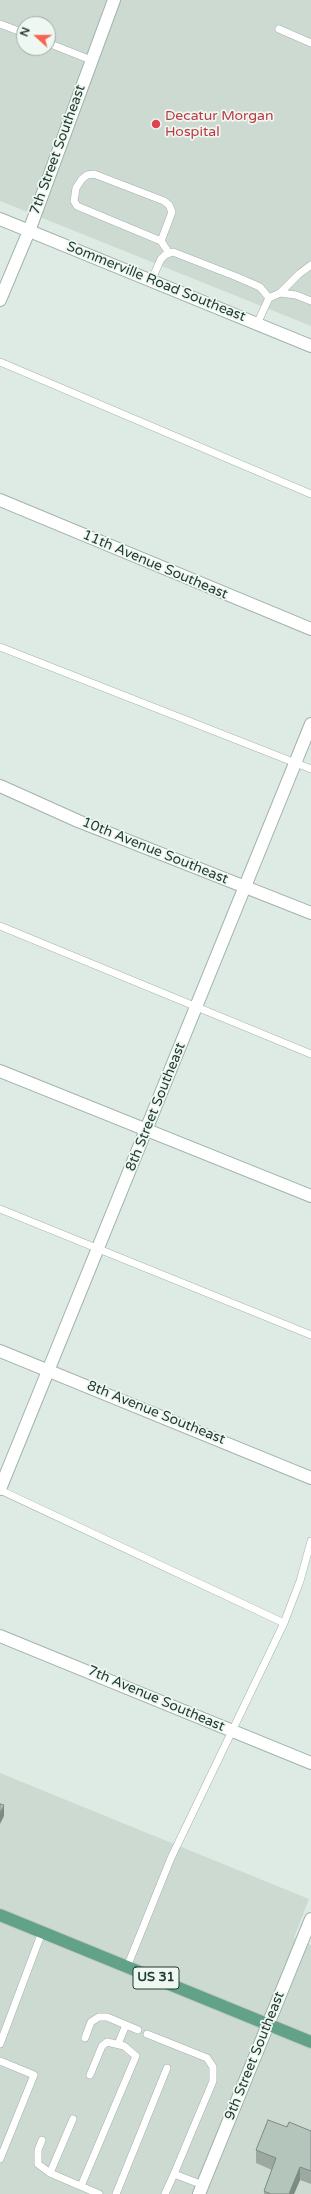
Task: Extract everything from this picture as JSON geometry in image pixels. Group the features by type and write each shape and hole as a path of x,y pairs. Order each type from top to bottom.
{"main road":[{"name":"US 31","path":"0,1915 311,2042"}],"street":[{"name":"7th Street Southeast","path":"0,300 28,231 114,0"},
{"name":"Sommerville Road Southeast","path":"0,219 311,346"},
{"name":"11th Avenue Southeast","path":"0,500 311,630"},
{"name":"8th Street Southeast","path":"0,1489 311,724"},
{"name":"10th Avenue Southeast","path":"0,786 78,820 311,913"},
{"path":"0,1071 311,1196"},
{"name":"8th Avenue Southeast","path":"0,1351 311,1478"},
{"name":"7th Avenue Southeast","path":"0,1636 311,1763"},
{"name":"9th Street Southeast","path":"201,2190 311,1919"}],"lane":[{"path":"0,24 16,31"},
{"path":"279,30 311,43"},
{"path":"56,46 91,60"},
{"path":"161,241 172,212 169,205 164,201 94,174 87,175 82,178 76,188 74,201 77,206 161,241 169,253"},
{"path":"151,281 161,259 169,253 178,253 260,287 268,298"},
{"path":"257,324 268,298 280,293 299,274 311,265"},
{"path":"280,293 296,295 311,300"},
{"path":"0,362 311,494"},
{"path":"0,647 311,769"},
{"path":"0,926 311,1054"},
{"path":"0,1209 311,1335"},
{"path":"0,1489 284,1622"},
{"path":"127,1966 171,1858 284,1622 300,1581 311,1541"},
{"path":"0,2044 42,1932"},
{"path":"86,2038 91,2022 99,2017 107,2017 138,2030"},
{"path":"118,2044 126,2025"},
{"path":"148,2034 207,2058 213,2067 213,2081 165,2194"},
{"path":"80,2186 136,2056 118,2044 107,2042 102,2046 90,2075"},
{"path":"0,2061 34,2075 0,2159"},
{"path":"116,2194 167,2068"},
{"path":"50,2173 73,2119"},
{"path":"42,2140 38,2150 38,2164 50,2173 99,2194"},
{"path":"174,2174 201,2190"}],"shaded area":[{"name":"Decatur Morgan Hospital","path":"0,0 311,0 311,326 0,201"},
{"path":"0,1773 309,1899 294,1938 311,1945 311,2194 0,2194"}],"building":[{"path":"0,1804 4,1805 0,1813"},
{"path":"268,2120 287,2127 289,2122 311,2131 311,2171 300,2167 289,2194 271,2194 264,2191 276,2158 256,2150"}],"place":[{"name":"Decatur Morgan Hospital","path":"156,124"}]}
